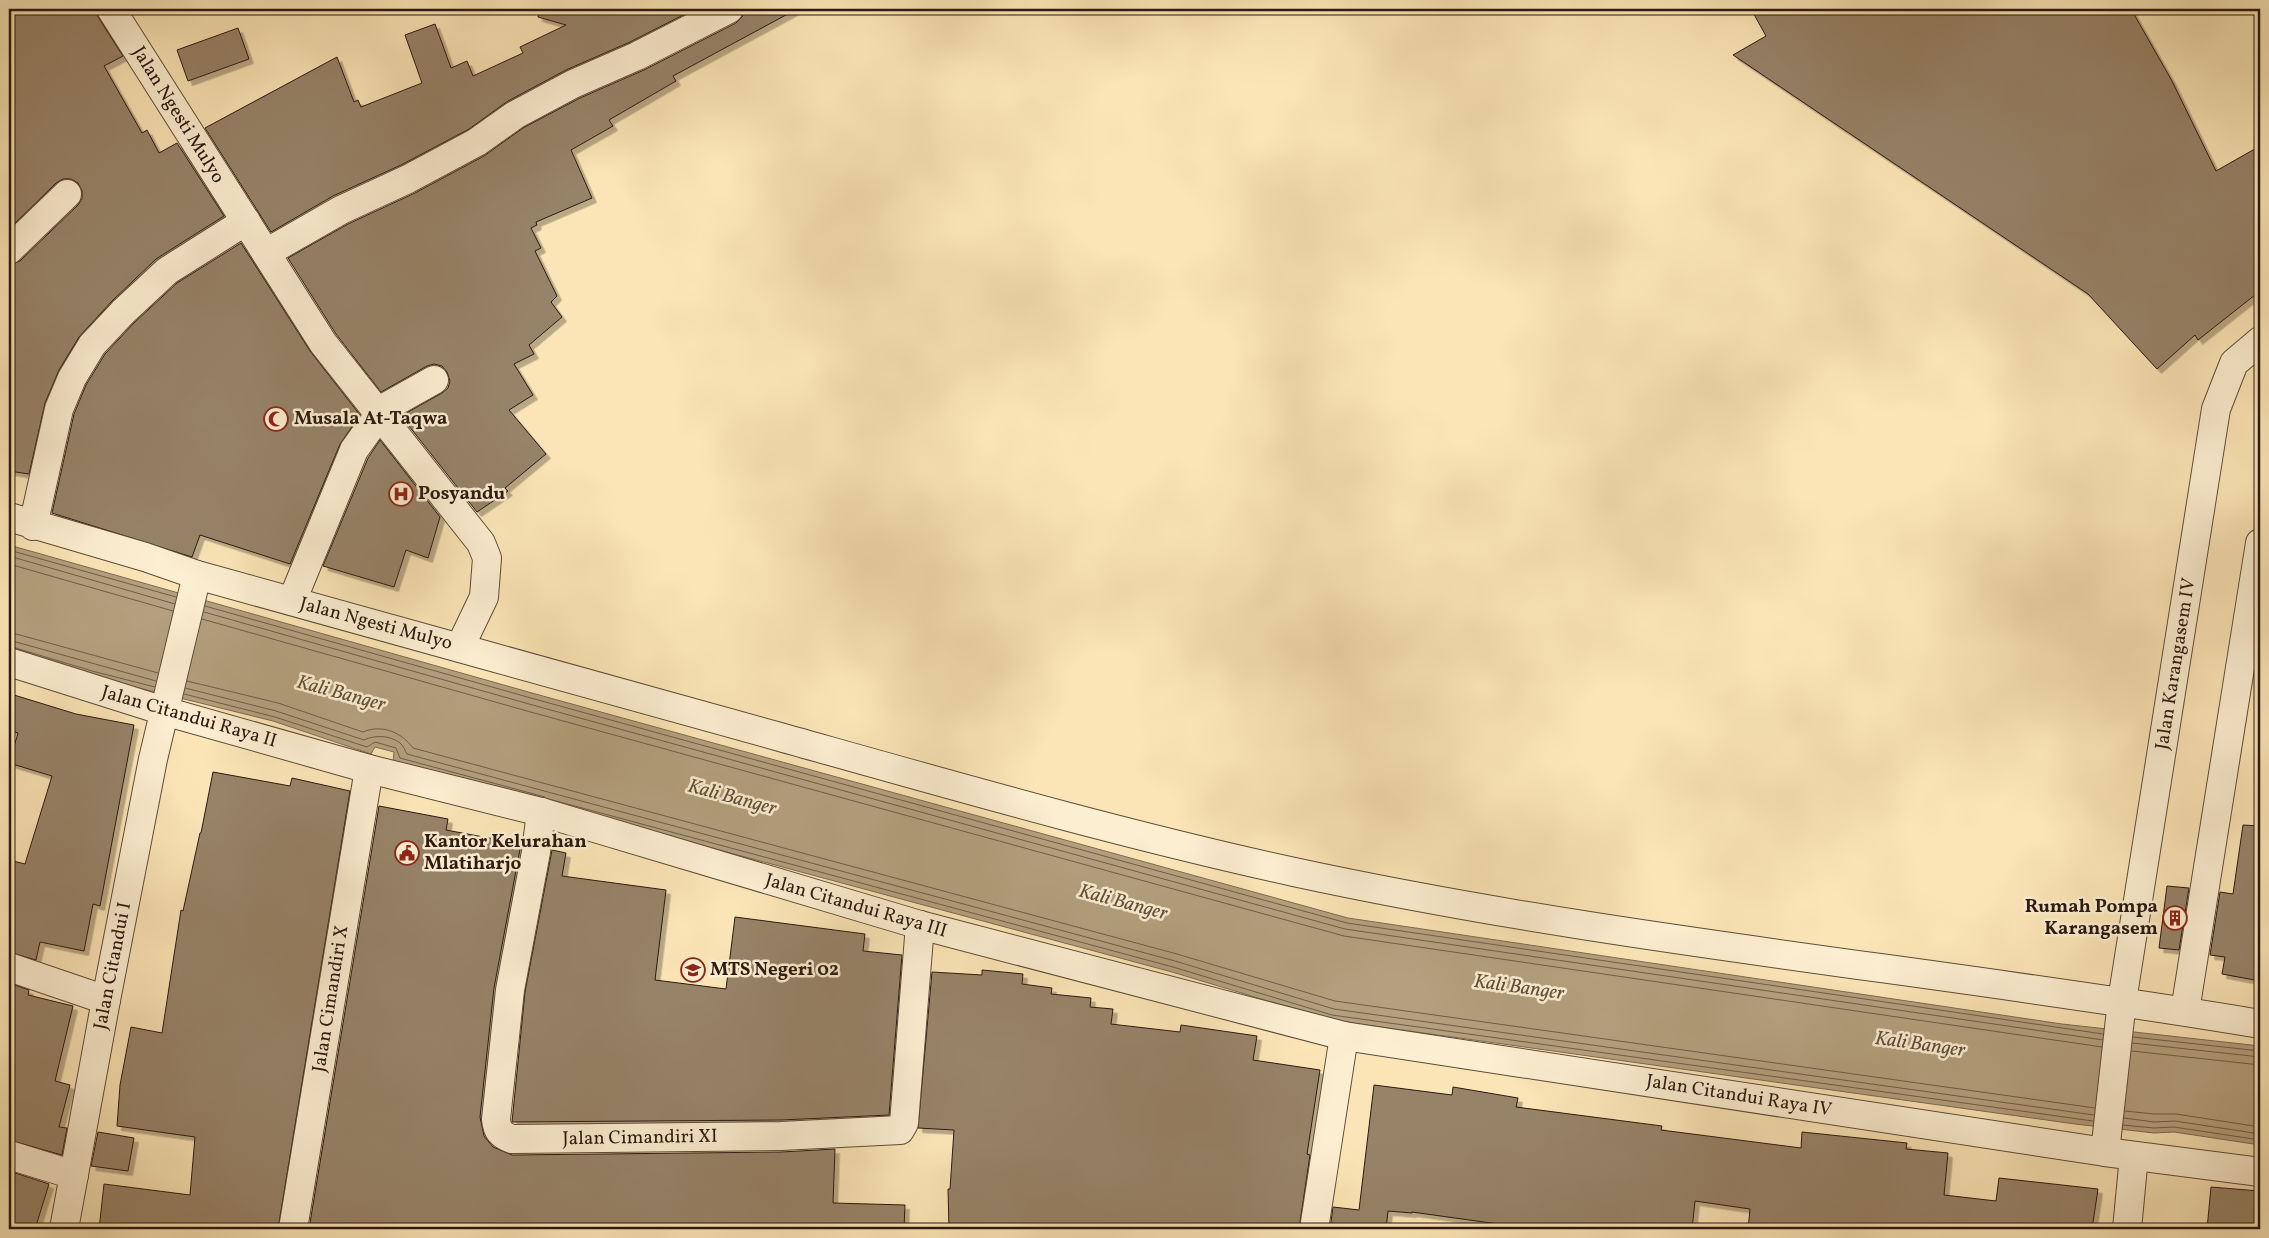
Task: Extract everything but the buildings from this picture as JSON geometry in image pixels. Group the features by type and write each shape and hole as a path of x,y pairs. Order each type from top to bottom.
{"street":[{"name":"Jalan Ngesti Mulyo","path":"111,9 246,221 266,253 323,342 481,543 487,558 484,597 460,647 292,601 194,584 145,557 21,521 59,409 72,378 92,345 123,312 167,271 246,221"},
{"path":"266,253 341,210 408,179 477,142 515,115 573,84 637,56 729,9"},
{"path":"13,239 67,194"},
{"name":"Jalan Karangasem IV","path":"2105,1144 2121,1014 2216,409 2234,363 2260,342"},
{"path":"292,601 354,450 384,408 434,380"},
{"path":"2185,1011 2260,543"},
{"name":"Jalan Citandui I","path":"64,1229 106,1000 165,707 194,584"},
{"path":"460,647 1072,819 1291,871 1429,900 2121,1014 2185,1011 2260,1024"},
{"name":"Jalan Citandui Raya II","path":"9,662 369,769"},
{"name":"Jalan Citandui Raya III","path":"369,769 542,812 920,925 1344,1036"},
{"name":"Jalan Cimandiri X","path":"293,1229 369,769"},
{"name":"Jalan Cimandiri XI","path":"542,812 510,990 496,1119 497,1129 503,1136 512,1139 771,1137 900,1130 904,1123 920,925"},
{"path":"9,967 106,1000"},
{"path":"1314,1229 1344,1036"},
{"name":"Jalan Citandui Raya IV","path":"1344,1036 2105,1144 2134,1156 2260,1172"},
{"path":"9,1155 74,1176"},
{"path":"2127,1229 2134,1156"}],"water":[{"name":"Kali Banger","path":"9,545 532,693 1348,918 2062,1024 2260,1046 2260,1145 2174,1132 2154,1133 2075,1124 1331,1020 1172,972 393,762 394,752 375,747 371,754 273,721 91,676 9,651"}],"place":[{"name":"Musala At-Taqwa","path":"276,419"},
{"name":"Posyandu","path":"401,494"},
{"name":"Kantor Kelurahan Mlatiharjo","path":"407,853"},
{"name":"Rumah Pompa Karangasem","path":"2175,918"},
{"name":"MTS Negeri 02","path":"693,970"}]}
